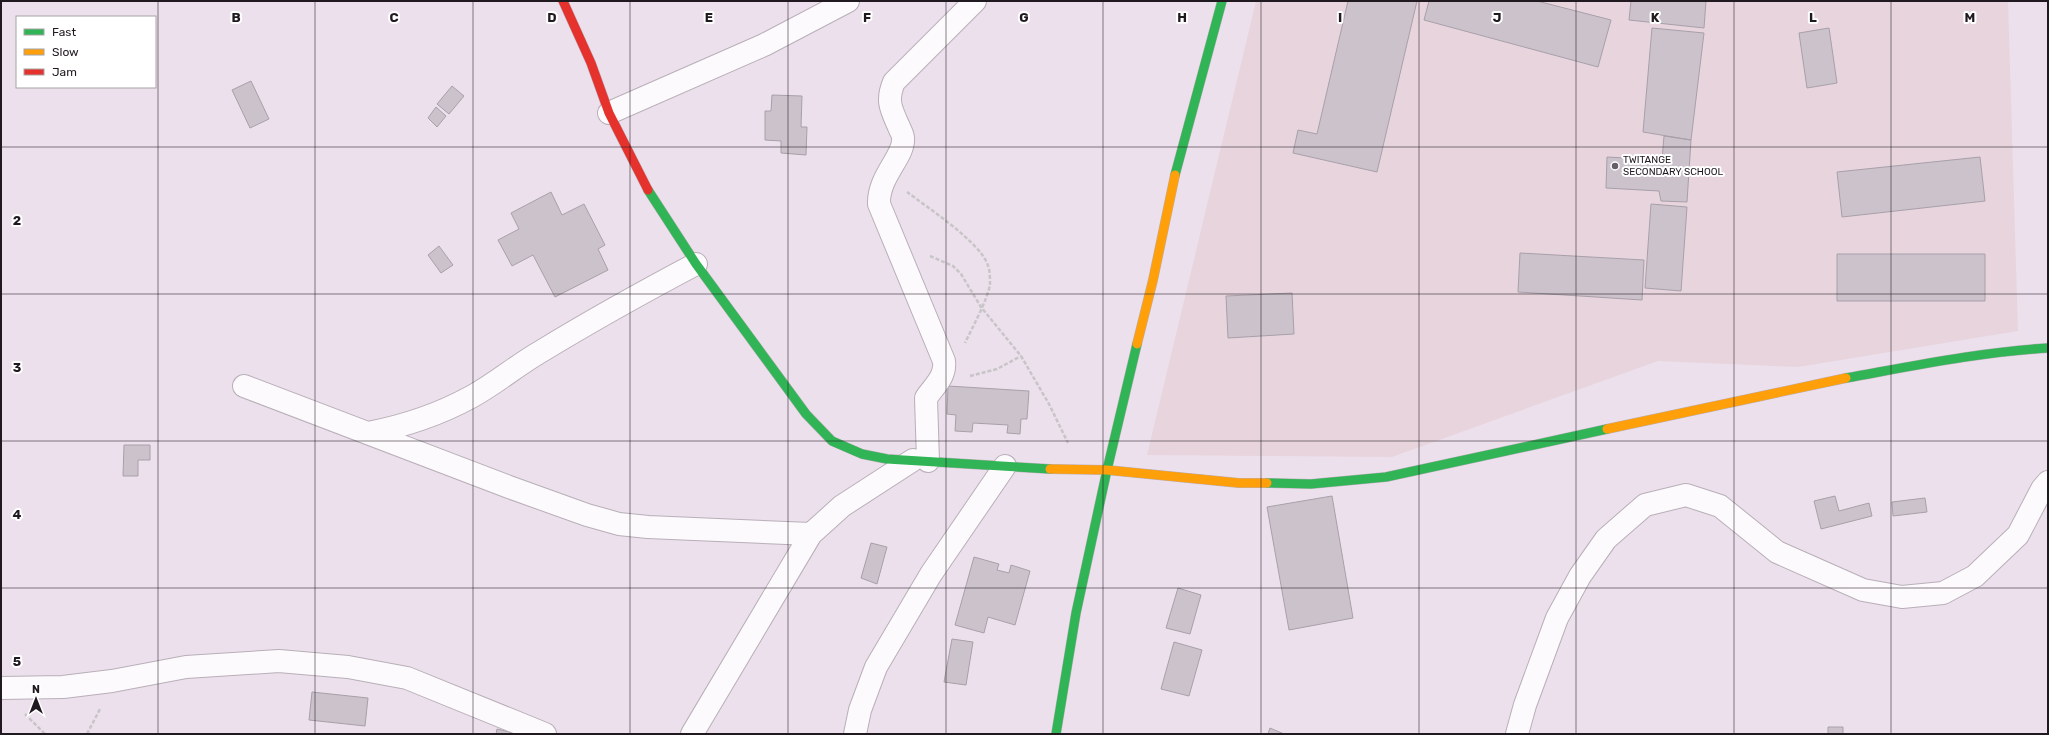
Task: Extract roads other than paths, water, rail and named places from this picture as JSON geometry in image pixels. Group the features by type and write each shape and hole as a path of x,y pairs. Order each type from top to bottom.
{"street":[{"path":"563,1 591,63 609,113 642,181 696,264 806,414 832,441 862,454 886,459 1082,471 1107,470 1239,483 1311,484 1386,477 1820,383 1960,357 2014,350 2048,348"},
{"path":"609,113 764,45 848,1"},
{"path":"920,461 926,398 941,378 945,368 944,361 879,204 879,194 885,176 902,147 903,137 889,100 894,82 975,1"},
{"path":"1056,734 1076,613 1107,470 1153,280 1172,184 1222,1"},
{"path":"368,433 399,427 428,418 472,396 528,358 605,313 696,264"},
{"path":"244,386 509,487 587,515 619,524 648,527 811,534"},
{"path":"700,730 811,534 842,506 920,461"},
{"path":"855,734 860,710 879,661 932,574 1005,466"},
{"path":"1517,734 1525,705 1557,618 1580,576 1606,539 1645,505 1686,494 1720,506 1777,552 1863,590 1902,597 1943,593 1975,576 2018,535 2042,489 2048,482"},
{"path":"1,688 62,687 112,681 186,667 279,661 348,667 407,678 460,698 545,734"}],"place":[{"name":"TWITANGE SECONDARY SCHOOL","path":"1615,166"}]}
